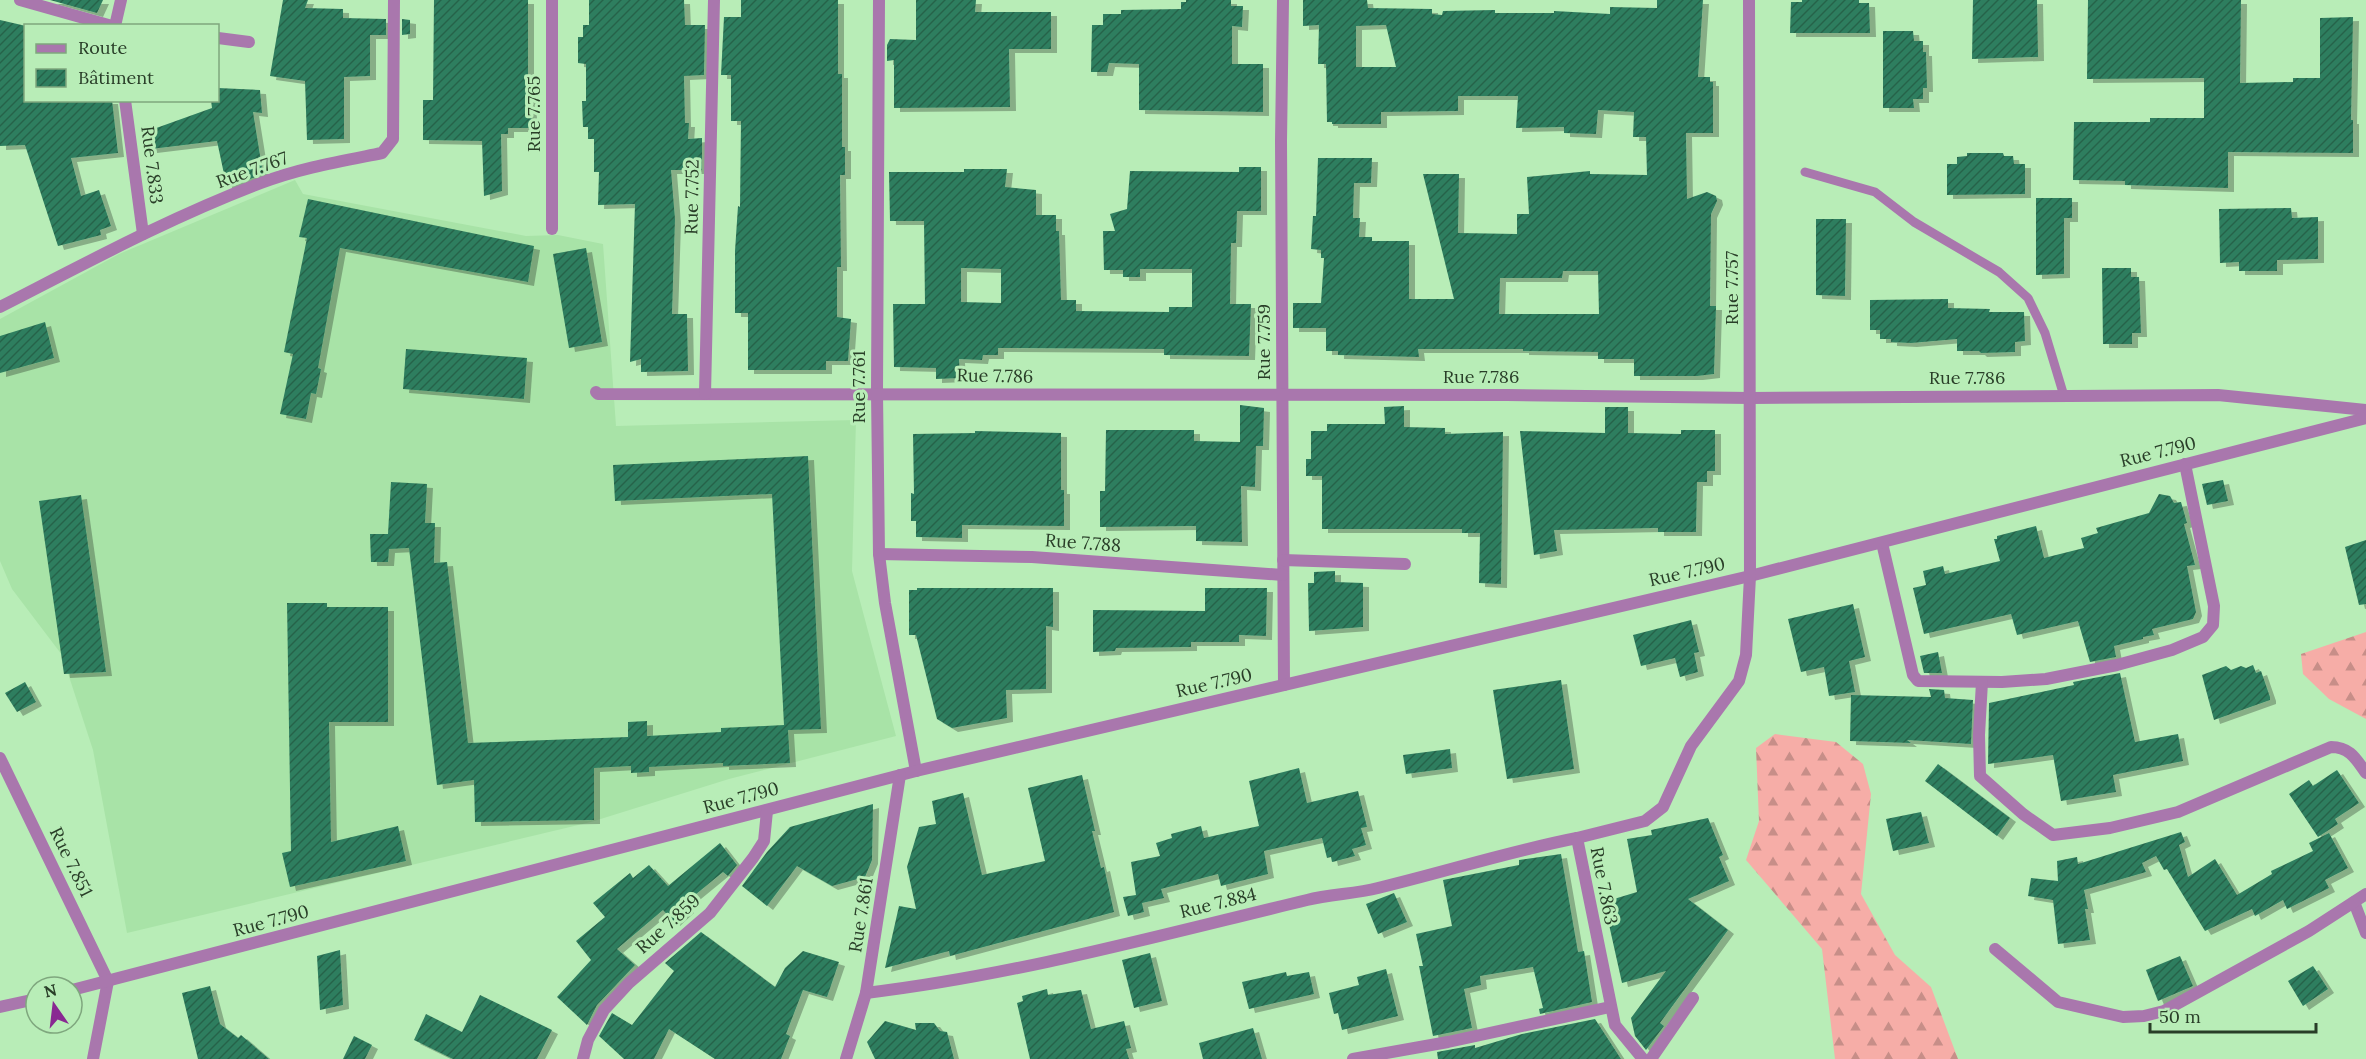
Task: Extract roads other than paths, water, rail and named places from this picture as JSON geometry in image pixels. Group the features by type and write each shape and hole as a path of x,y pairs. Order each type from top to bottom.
{"street":[{"path":"20,0 106,24"},
{"path":"114,24 121,0"},
{"name":"Rue 7.767","path":"0,307 143,234 263,182 382,153 393,139 394,0"},
{"name":"Rue 7.765","path":"552,0 552,229"},
{"name":"Rue 7.752","path":"705,394 714,0"},
{"name":"Rue 7.761","path":"879,0 877,393 879,554 885,603 916,771"},
{"name":"Rue 7.759","path":"1283,0 1284,685"},
{"name":"Rue 7.757","path":"1749,0 1750,576"},
{"path":"219,38 249,42"},
{"name":"Rue 7.833","path":"126,102 143,234"},
{"name":"Rue 7.786","path":"596,392 598,394 877,393 1750,398 2218,395 2366,410"},
{"name":"Rue 7.790","path":"84,987 916,771 1750,576 2366,418"},
{"path":"1882,543 1912,675 1918,681 1982,682 2046,679 2117,665 2172,650 2203,637 2213,625 2214,606 2185,464"},
{"name":"Rue 7.788","path":"879,554 1032,557 1283,575"},
{"path":"1283,560 1405,564"},
{"name":"Rue 7.863","path":"1643,1059 1615,1025 1577,838 1645,821 1663,807 1691,746 1739,681 1746,655 1750,576"},
{"path":"1982,682 1979,735 1980,776 2052,835 2110,828 2178,812 2331,747 2341,747 2351,752 2366,773"},
{"name":"Rue 7.851","path":"0,758 108,981"},
{"name":"Rue 7.861","path":"851,1058 866,993 900,775"},
{"name":"Rue 7.859","path":"583,1059 588,1040 604,1010 629,983 710,913 753,858 764,841 767,810"},
{"name":"Rue 7.884","path":"866,993 1008,971 1133,943 1317,897 1375,889 1541,845 1577,838"},
{"path":"1995,949 2058,1002 2123,1017 2144,1016 2164,1011 2309,931 2366,894"},
{"path":"2354,902 2366,933"},
{"path":"93,1059 108,981"},
{"path":"1651,1059 1693,998"},
{"path":"0,1007 24,1002"},
{"path":"1353,1059 1448,1042 1610,1007"}],"lane":[{"path":"1805,172 1875,192 1914,222 1999,272 2028,298 2045,333 2064,396"}]}
